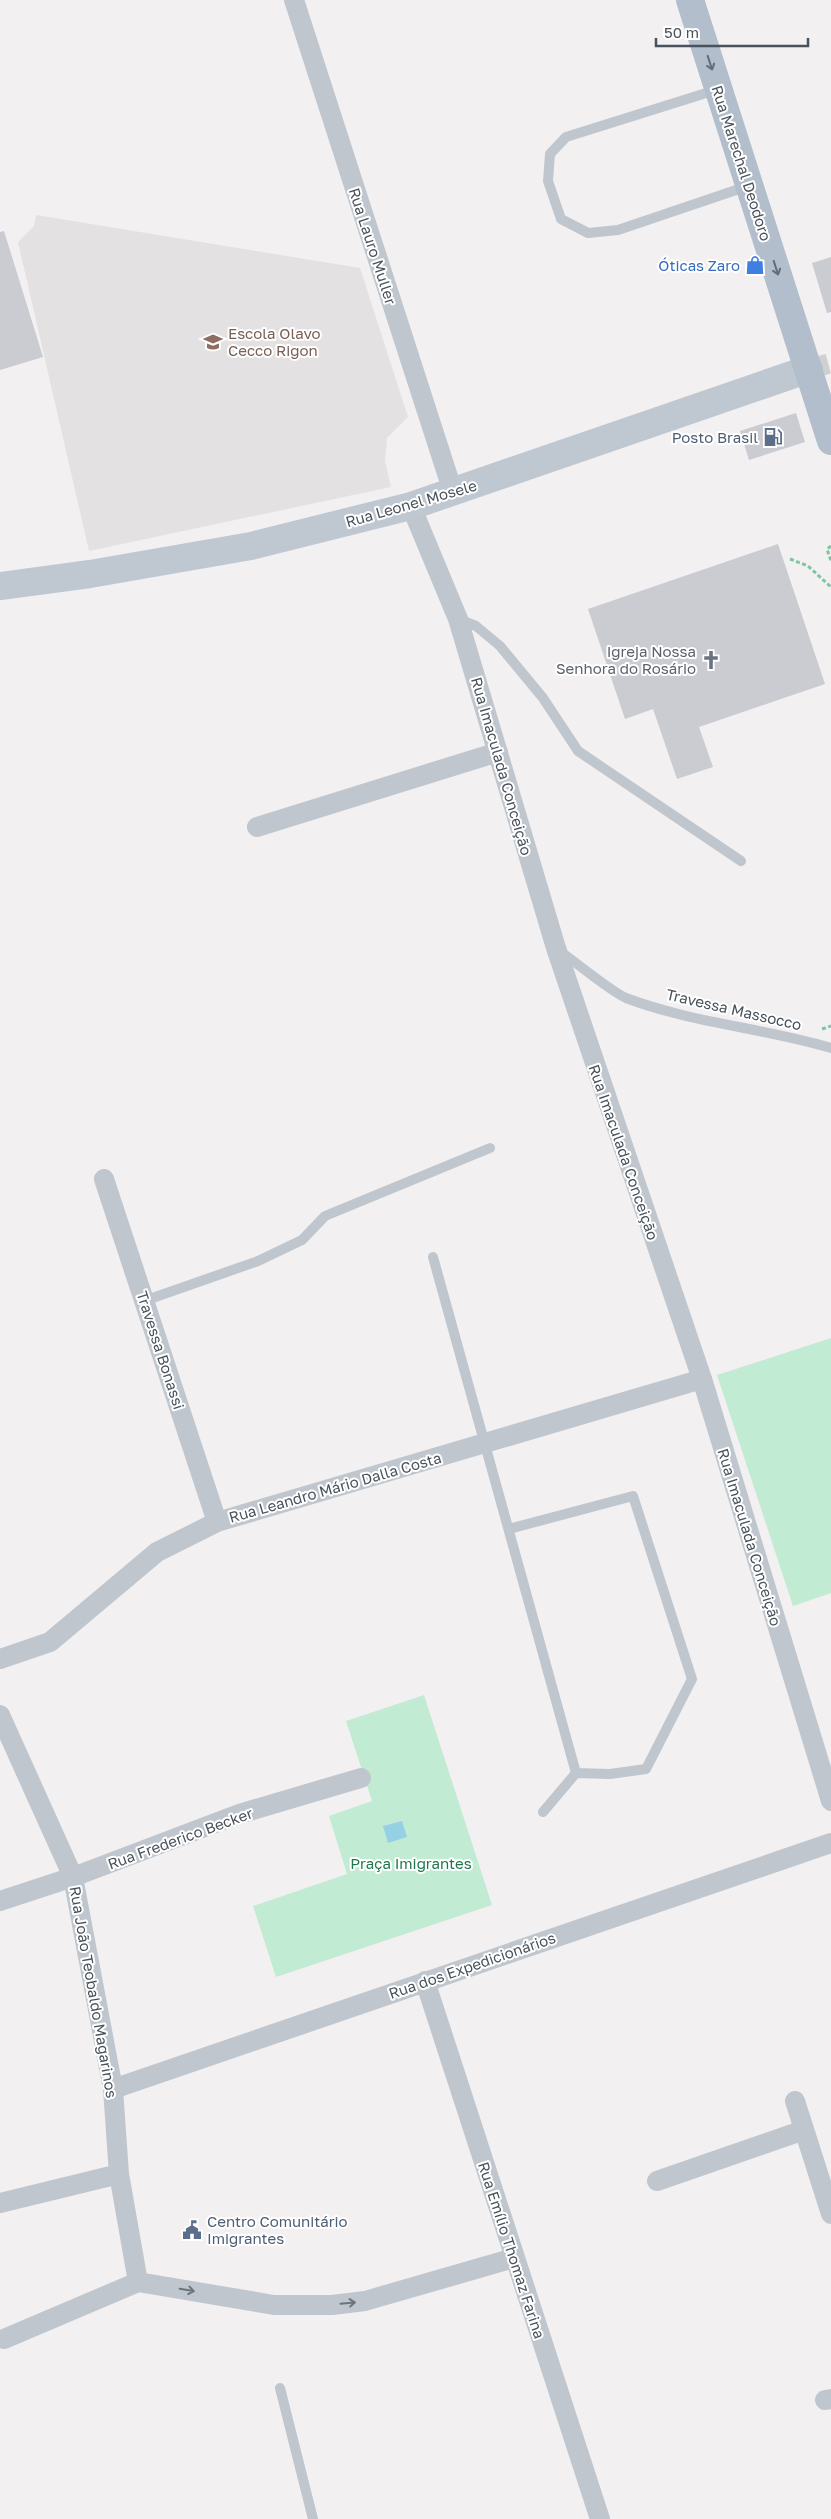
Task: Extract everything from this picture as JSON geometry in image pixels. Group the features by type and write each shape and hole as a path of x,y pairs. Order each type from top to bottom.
{"main road":[{"name":"Rua Marechal Deodoro","path":"690,0 831,441"}],"street":[{"name":"Rua Lauro Muller","path":"290,1 453,492"},
{"name":"Rua Leonel Mosele","path":"0,586 90,574 252,546 411,506 809,369"},
{"name":"Rua Imaculada Conceição","path":"411,506 458,618 556,948 702,1379 831,1801"},
{"path":"257,828 498,752"},
{"name":"Travessa Bonassi","path":"104,1179 217,1522"},
{"name":"Rua Leandro Mário Dalla Costa","path":"0,1659 50,1642 157,1552 217,1522 702,1379"},
{"name":"Rua João Teobaldo Magarinos","path":"0,1715 73,1877 113,2089 119,2174 138,2282"},
{"name":"Rua Frederico Becker","path":"0,1901 73,1877 239,1814 360,1778"},
{"name":"Rua dos Expedicionários","path":"113,2089 831,1843"},
{"name":"Rua Emílio Thomaz Farina","path":"425,1981 600,2519"},
{"path":"795,2101 831,2214"},
{"path":"657,2181 804,2130"},
{"path":"0,2203 119,2174"},
{"path":"4,2339 138,2282 274,2305 332,2305 365,2302 514,2258"}],"lane":[{"path":"719,89 566,137 550,154 548,181 562,219 588,233 618,230 749,185"},
{"path":"458,618 476,626 500,646 543,698 578,752 741,861"},
{"name":"Travessa Massocco","path":"556,948 625,997 702,1020 796,1038 831,1048"},
{"path":"144,1301 258,1261 302,1240 325,1216 490,1148"},
{"path":"433,1257 576,1773"},
{"path":"509,1529 633,1496 692,1679 646,1769 610,1774 576,1773"},
{"path":"543,1812 576,1773"},
{"path":"280,2388 312,2519"}],"path":[{"path":"831,546 826,548 831,561"},
{"path":"790,559 808,566 831,587"}],"shaded area":[{"name":"Escola Olavo Cecco Rigon","path":"36,215 360,268 408,417 387,438 385,461 391,487 89,551 18,242 34,226"}],"green space":[{"path":"831,1338 831,1593 793,1606 717,1375"},
{"name":"Praça Imigrantes","path":"424,1695 492,1905 276,1977 253,1906 347,1874 329,1816 372,1801 346,1721"}],"water":[{"path":"402,1821 407,1837 388,1843 383,1826"}],"building":[{"path":"4,231 43,357 0,370 0,232"},
{"path":"831,257 831,312 827,313 812,263"},
{"name":"Posto Brasil","path":"796,413 805,442 749,460 740,431"},
{"name":"Igreja Nossa Senhora do Rosário","path":"778,544 825,684 699,727 713,767 677,779 653,709 625,719 588,609"}],"tunnel":[{"path":"809,369 831,363"}],"place":[{"name":"Óticas Zaro","path":"755,265"},
{"name":"Escola Olavo Cecco Rigon","path":"213,342"},
{"name":"Posto Brasil","path":"773,437"},
{"name":"Igreja Nossa Senhora do Rosário","path":"711,660"},
{"name":"Centro Comunitário Imigrantes","path":"192,2230"}]}
